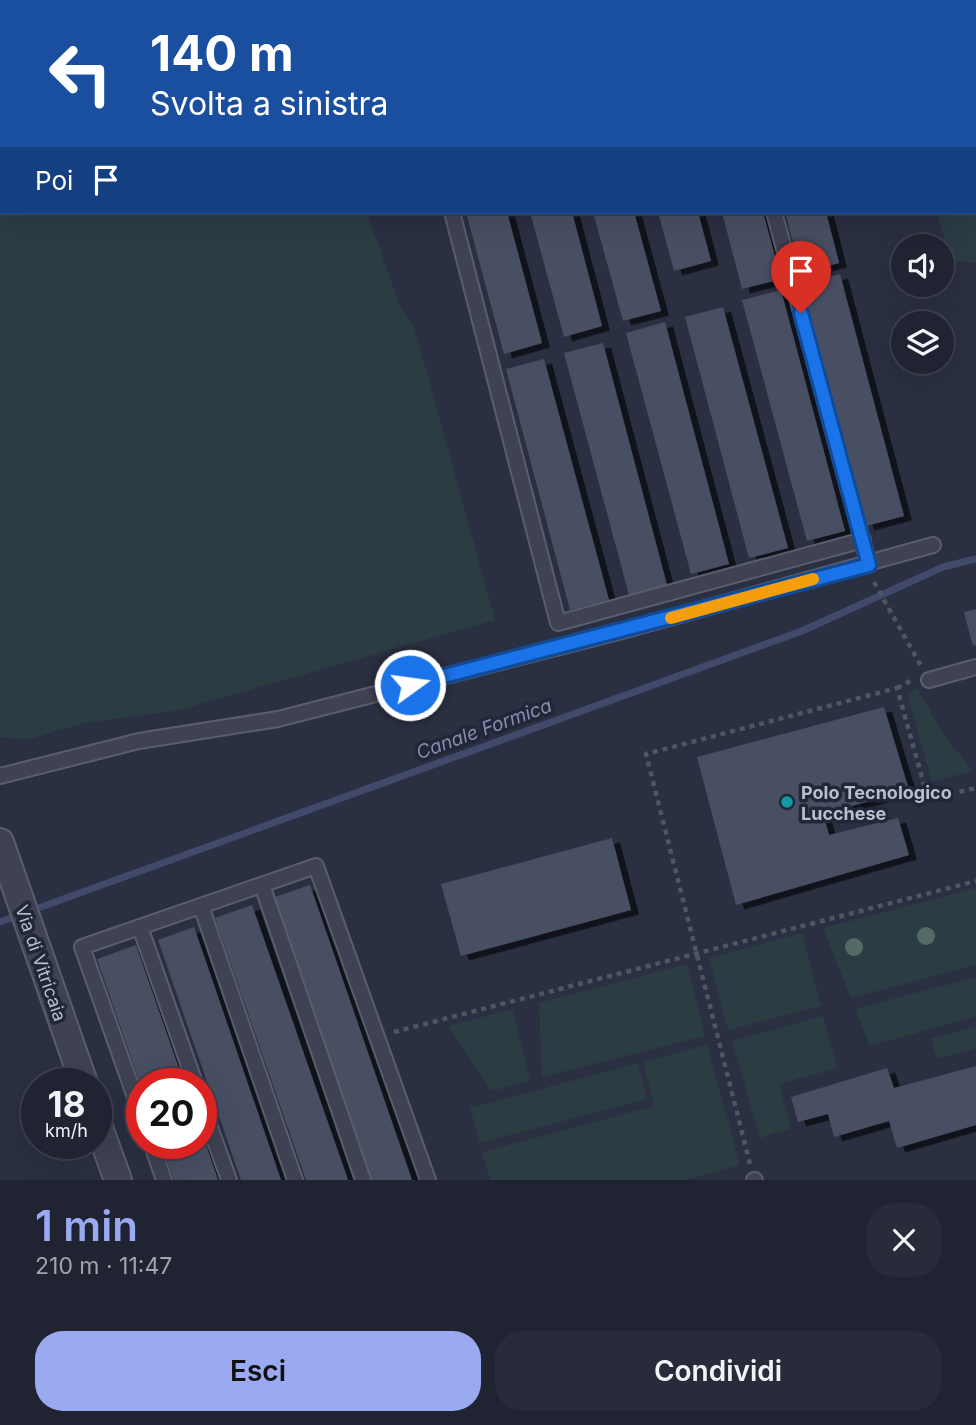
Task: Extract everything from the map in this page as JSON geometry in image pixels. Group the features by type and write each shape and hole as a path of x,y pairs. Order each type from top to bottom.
{"street":[{"name":"Via di Vitricaia","path":"0,842 79,1068"},
{"path":"110,1159 118,1180"}],"lane":[{"path":"453,214 558,623 863,540"},
{"path":"775,214 869,565"},
{"path":"0,776 139,741 278,719 622,631 869,565 933,545"},
{"path":"929,680 976,667"},
{"path":"126,1072 82,947 316,866 428,1180"},
{"path":"262,885 363,1180"},
{"path":"201,906 295,1180"},
{"path":"140,927 190,1068"},
{"path":"217,1147 229,1180"},
{"path":"157,1159 164,1180"}],"path":[{"path":"875,585 929,680"},
{"path":"755,1180 646,754 897,688 913,679"},
{"path":"897,688 928,799 976,788"},
{"path":"404,1030 695,952 976,881"}],"shaded area":[{"path":"0,214 368,214 400,307 414,326 495,620 175,711 84,723 26,740 0,737"},
{"path":"938,214 976,214 976,263 954,261 954,234 943,234"},
{"path":"917,688 944,735 973,771 932,782 907,694"},
{"path":"976,888 976,965 851,998 823,928"},
{"path":"802,933 821,1006 728,1030 709,958"},
{"path":"687,964 705,1036 542,1077 539,1003"},
{"path":"976,977 976,1016 870,1046 855,1009"},
{"path":"512,1009 530,1081 491,1091 448,1026"},
{"path":"823,1016 837,1068 779,1084 791,1128 760,1138 732,1041"},
{"path":"976,1026 976,1048 937,1059 931,1039"},
{"path":"707,1045 740,1165 684,1180 490,1180 482,1152 654,1106 643,1062"},
{"path":"638,1063 647,1099 480,1143 470,1108"}],"building":[{"path":"467,214 508,214 542,343 504,354"},
{"path":"531,214 573,214 602,326 564,337"},
{"path":"594,214 635,214 661,311 623,321"},
{"path":"659,214 699,214 711,261 674,271"},
{"path":"723,214 764,214 781,279 742,289"},
{"path":"786,214 827,214 839,263 801,273"},
{"path":"840,274 904,516 866,526 801,285"},
{"path":"781,290 845,531 807,541 742,300"},
{"path":"723,307 788,548 749,558 685,317"},
{"path":"665,322 729,564 691,574 626,333"},
{"path":"603,343 667,585 629,595 564,353"},
{"path":"544,359 609,600 570,610 506,369"},
{"path":"976,609 976,645 973,646 964,612"},
{"name":"Polo Tecnologico Lucchese","path":"884,707 909,790 823,814 829,835 898,818 909,855 736,905 697,757"},
{"path":"612,838 631,910 461,956 441,884"},
{"path":"310,885 412,1180 369,1180 272,898"},
{"path":"252,905 348,1180 306,1180 215,918"},
{"path":"194,927 281,1180 241,1180 217,1111 217,1068 202,1068 158,940"},
{"path":"136,945 179,1068 135,1068 97,959"},
{"path":"976,1066 976,1125 897,1148 889,1121 834,1137 828,1114 798,1122 791,1097 887,1068 894,1088"},
{"path":"167,1159 211,1159 218,1180 174,1180"}],"waterway":[{"name":"Canale Formica","path":"0,922 802,631 943,567 976,559"}],"slow traffic":[{"path":"671,618 813,579"}],"place":[{"name":"Polo Tecnologico Lucchese","path":"787,802"}],"route":[{"path":"410,685 869,565 801,313"}]}
